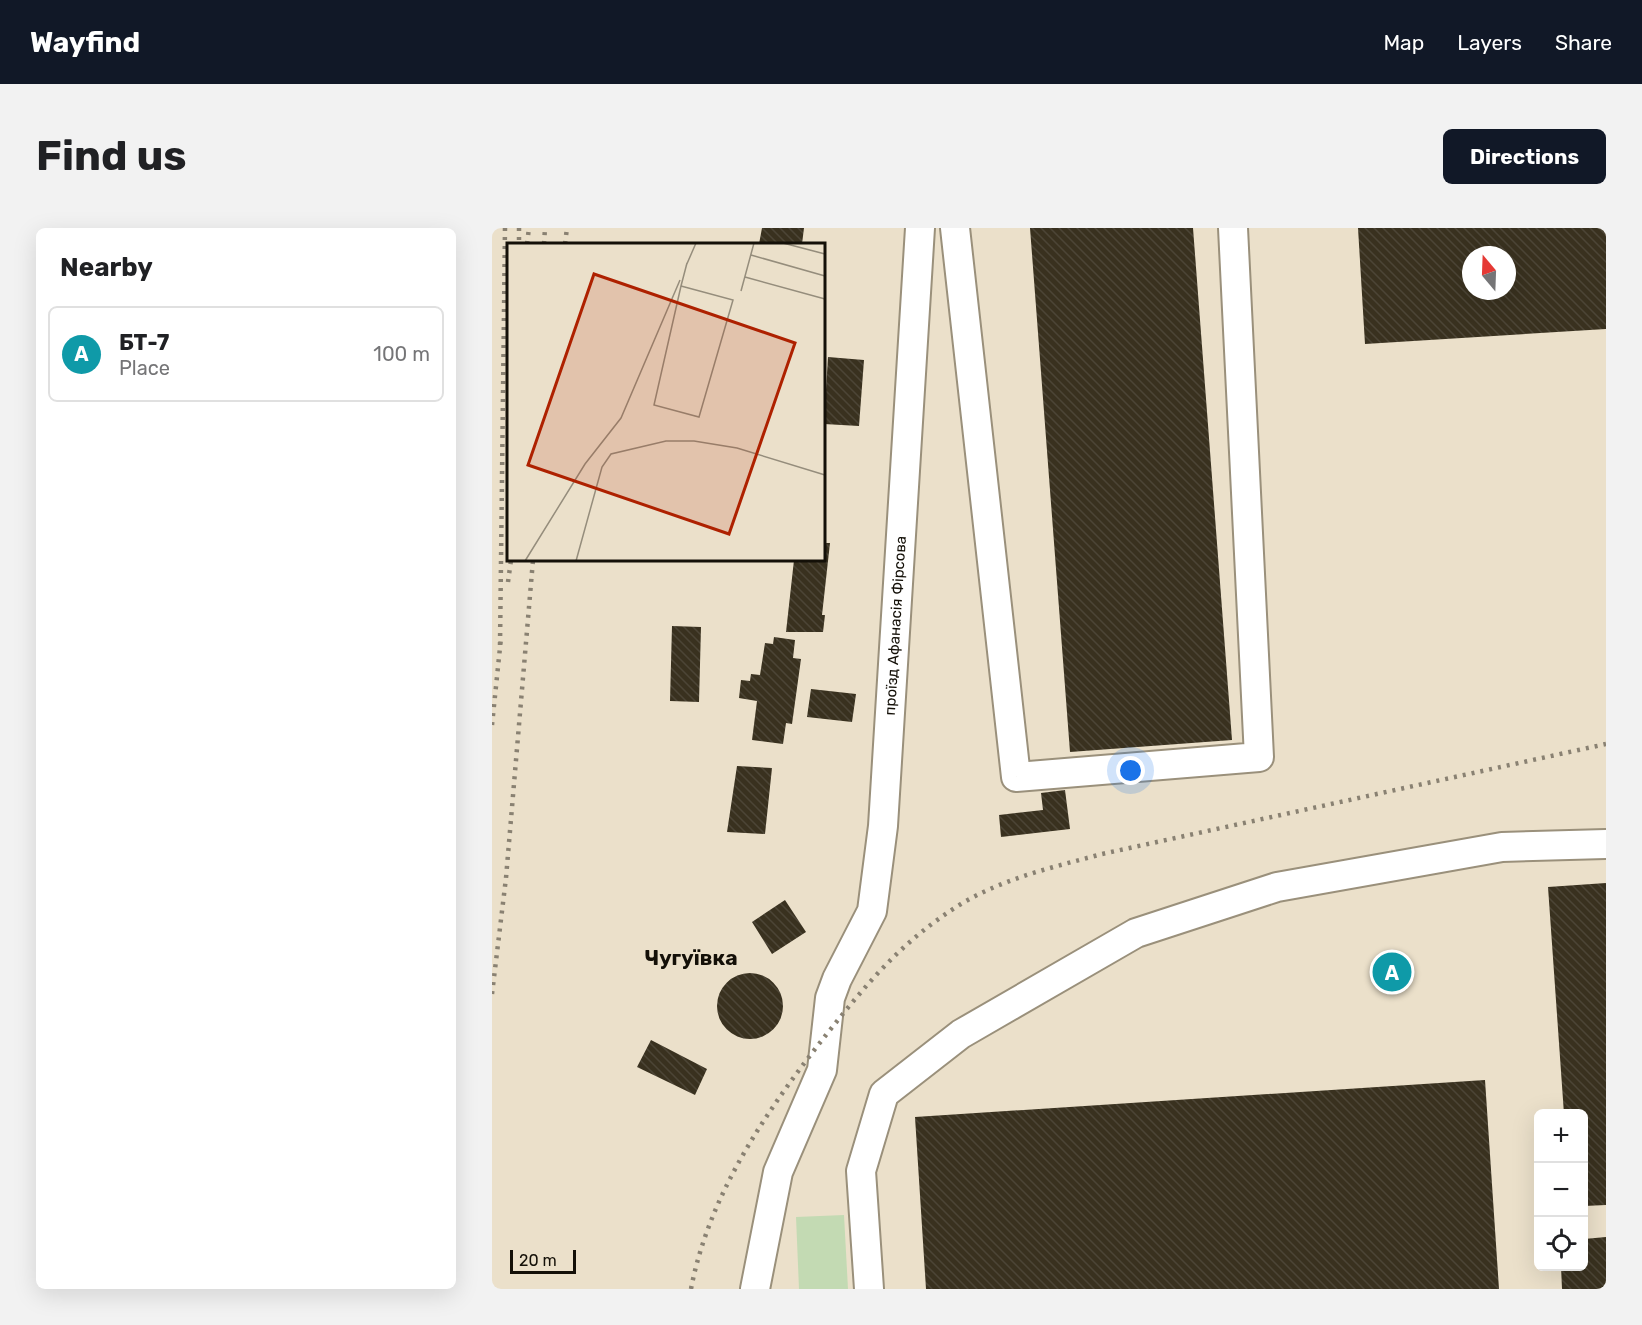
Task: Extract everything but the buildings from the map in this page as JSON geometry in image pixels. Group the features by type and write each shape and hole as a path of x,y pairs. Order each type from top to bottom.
{"street":[{"name":"проїзд Афанасія Фірсова","path":"755,1289 778,1172 822,1070 828,1015 837,979 868,923 879,873 920,228"},
{"path":"955,228 1016,777 1259,757 1233,228"},
{"path":"869,1289 861,1171 884,1094 961,1034 1136,933 1277,887 1502,847 1606,844"}],"green space":[{"path":"844,1215 848,1289 799,1289 796,1217"}],"railway":[{"path":"500,645 505,228"},
{"path":"519,228 519,243"},
{"path":"527,243 529,228"},
{"path":"544,243 545,228"},
{"path":"565,243 567,228"},
{"path":"508,582 511,561"},
{"path":"492,994 506,878 533,561"},
{"path":"492,725 501,638"},
{"path":"691,1289 711,1220 726,1187 762,1123 783,1093 841,1016 887,963 921,932 961,904 1012,880 1102,854 1606,744"}],"place":[{"name":"БТ-7","path":"1392,972"}],"district":[{"name":"Чугуївка","path":"691,957"}]}
